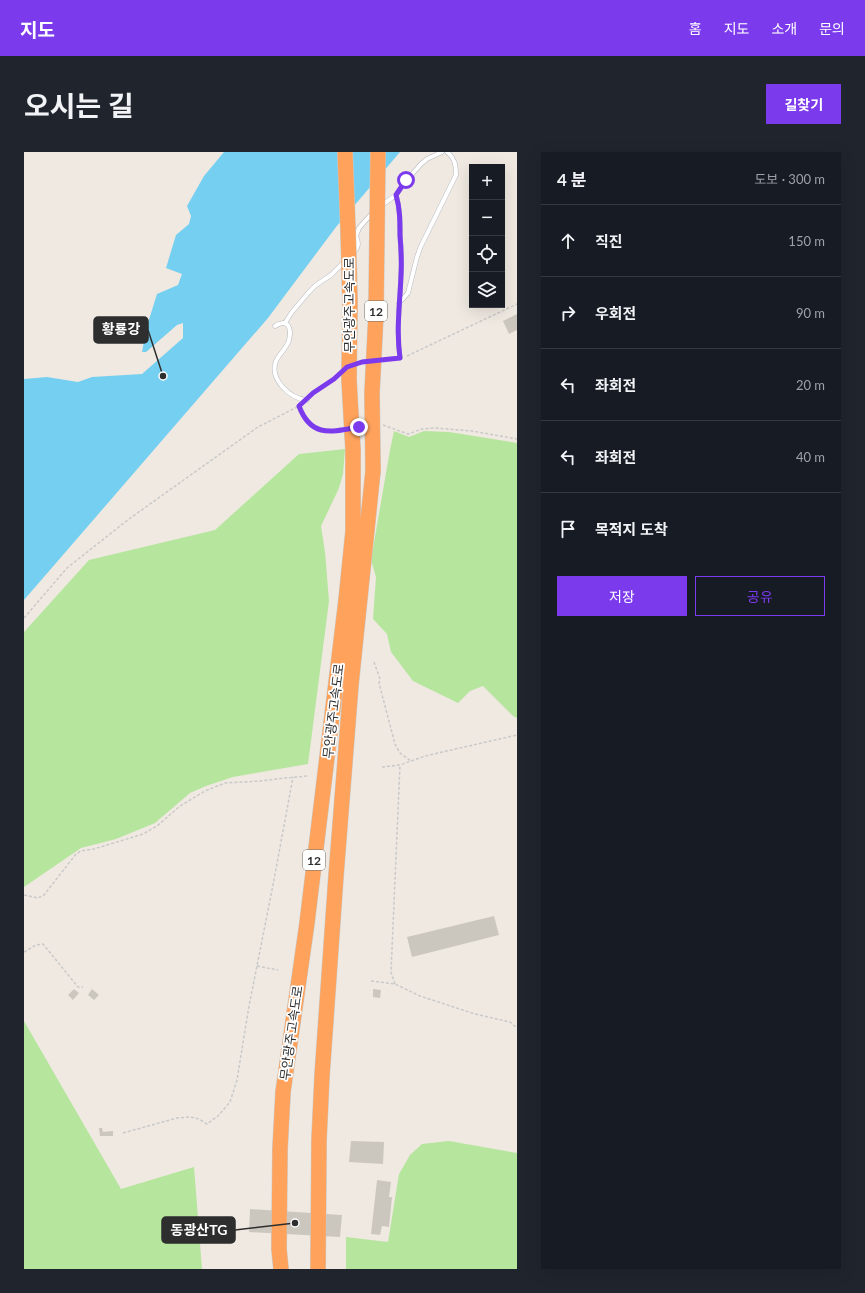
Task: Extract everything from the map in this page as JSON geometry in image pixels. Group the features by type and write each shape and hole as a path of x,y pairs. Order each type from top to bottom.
{"highway":[{"name":"무안광주고속도로","path":"281,1269 279,1249 280,1149 283,1092 308,915 353,531 353,450 348,380 350,302 345,152"},
{"name":"무안광주고속도로","path":"318,1269 319,1140 322,1076 351,685 373,471 372,393 376,314 378,152"}],"lane":[{"path":"285,323 309,292 316,285 331,275 356,249 358,246 358,240 356,236 362,224 374,212 396,195 406,180 421,164 427,159 442,152"},
{"path":"399,303 408,293 415,262 421,246 456,175 454,160 447,152"},
{"path":"396,195 399,208 401,248 397,340 400,358"},
{"path":"275,326 281,322 285,323 289,327 291,334 289,343 276,363 277,375 281,386 300,400 306,400"},
{"path":"318,1241 321,1269"},
{"path":"276,1269 279,1249"}],"path":[{"path":"382,360 400,358 427,347 517,304"},
{"path":"24,618 67,568 128,519 258,427 299,406 313,393 334,379 341,372"},
{"path":"299,406 305,419 314,428 327,431 341,430"},
{"path":"381,424 391,426 408,434 422,429 435,428 472,431 517,439"},
{"path":"374,662 380,679 379,683 395,744 400,753 411,761"},
{"path":"382,767 400,765 425,756 517,735"},
{"path":"395,984 391,972 400,765"},
{"path":"24,895 38,898 44,894 76,854 81,851 94,849 143,834 157,826 180,806 205,791 225,783 261,782 308,776"},
{"path":"122,1133 177,1118 190,1117 199,1119 207,1124 218,1116 230,1102 237,1080 249,1006 274,885 293,777"},
{"path":"24,952 36,945 43,944 78,987 83,987"},
{"path":"257,966 278,970"},
{"path":"371,981 395,984 420,996 476,1014 510,1022 517,1028"}],"green space":[{"path":"394,431 409,437 424,431 449,432 517,443 517,718 513,716 483,686 470,691 458,703 413,681 391,652 387,634 373,619 376,577 371,560"},
{"path":"345,449 343,474 339,488 321,526 325,552 329,601 308,764 233,777 206,786 190,793 155,823 116,839 81,848 24,887 24,632 89,560 215,530 299,454"},
{"path":"24,1021 121,1189 194,1167 202,1269 24,1269"},
{"path":"449,1141 517,1153 517,1269 346,1269 346,1237 388,1242 399,1174 410,1155 422,1144"}],"water":[{"path":"224,152 400,152 336,227 268,318 24,600 24,379 47,377 78,382 92,377 142,374 183,338 183,323 177,325 146,352 142,352 147,326 157,294 178,285 182,274 166,268 176,235 189,224 191,216 187,206 204,176"}],"building":[{"path":"517,314 517,330 509,334 503,321"},
{"path":"494,916 499,935 412,957 407,937"},
{"path":"74,989 79,993 73,1000 68,995"},
{"path":"92,989 99,995 94,1000 88,995"},
{"path":"373,989 381,990 380,998 373,997"},
{"path":"99,1128 102,1128 103,1132 113,1131 113,1136 100,1136"},
{"path":"351,1141 384,1142 383,1164 349,1162"},
{"path":"377,1180 391,1182 389,1197 392,1197 389,1227 382,1226 380,1235 371,1234"},
{"path":"250,1209 342,1215 340,1237 249,1232"}],"place":[{"name":"황룡강","path":"163,376"},
{"name":"동광산TG","path":"295,1223"}],"route":[{"path":"359,427 327,431 314,428 305,419 299,406 313,393 334,379 347,367 362,362 400,358 397,340 397,323 401,273 401,248 399,208 396,195 406,180"}]}
